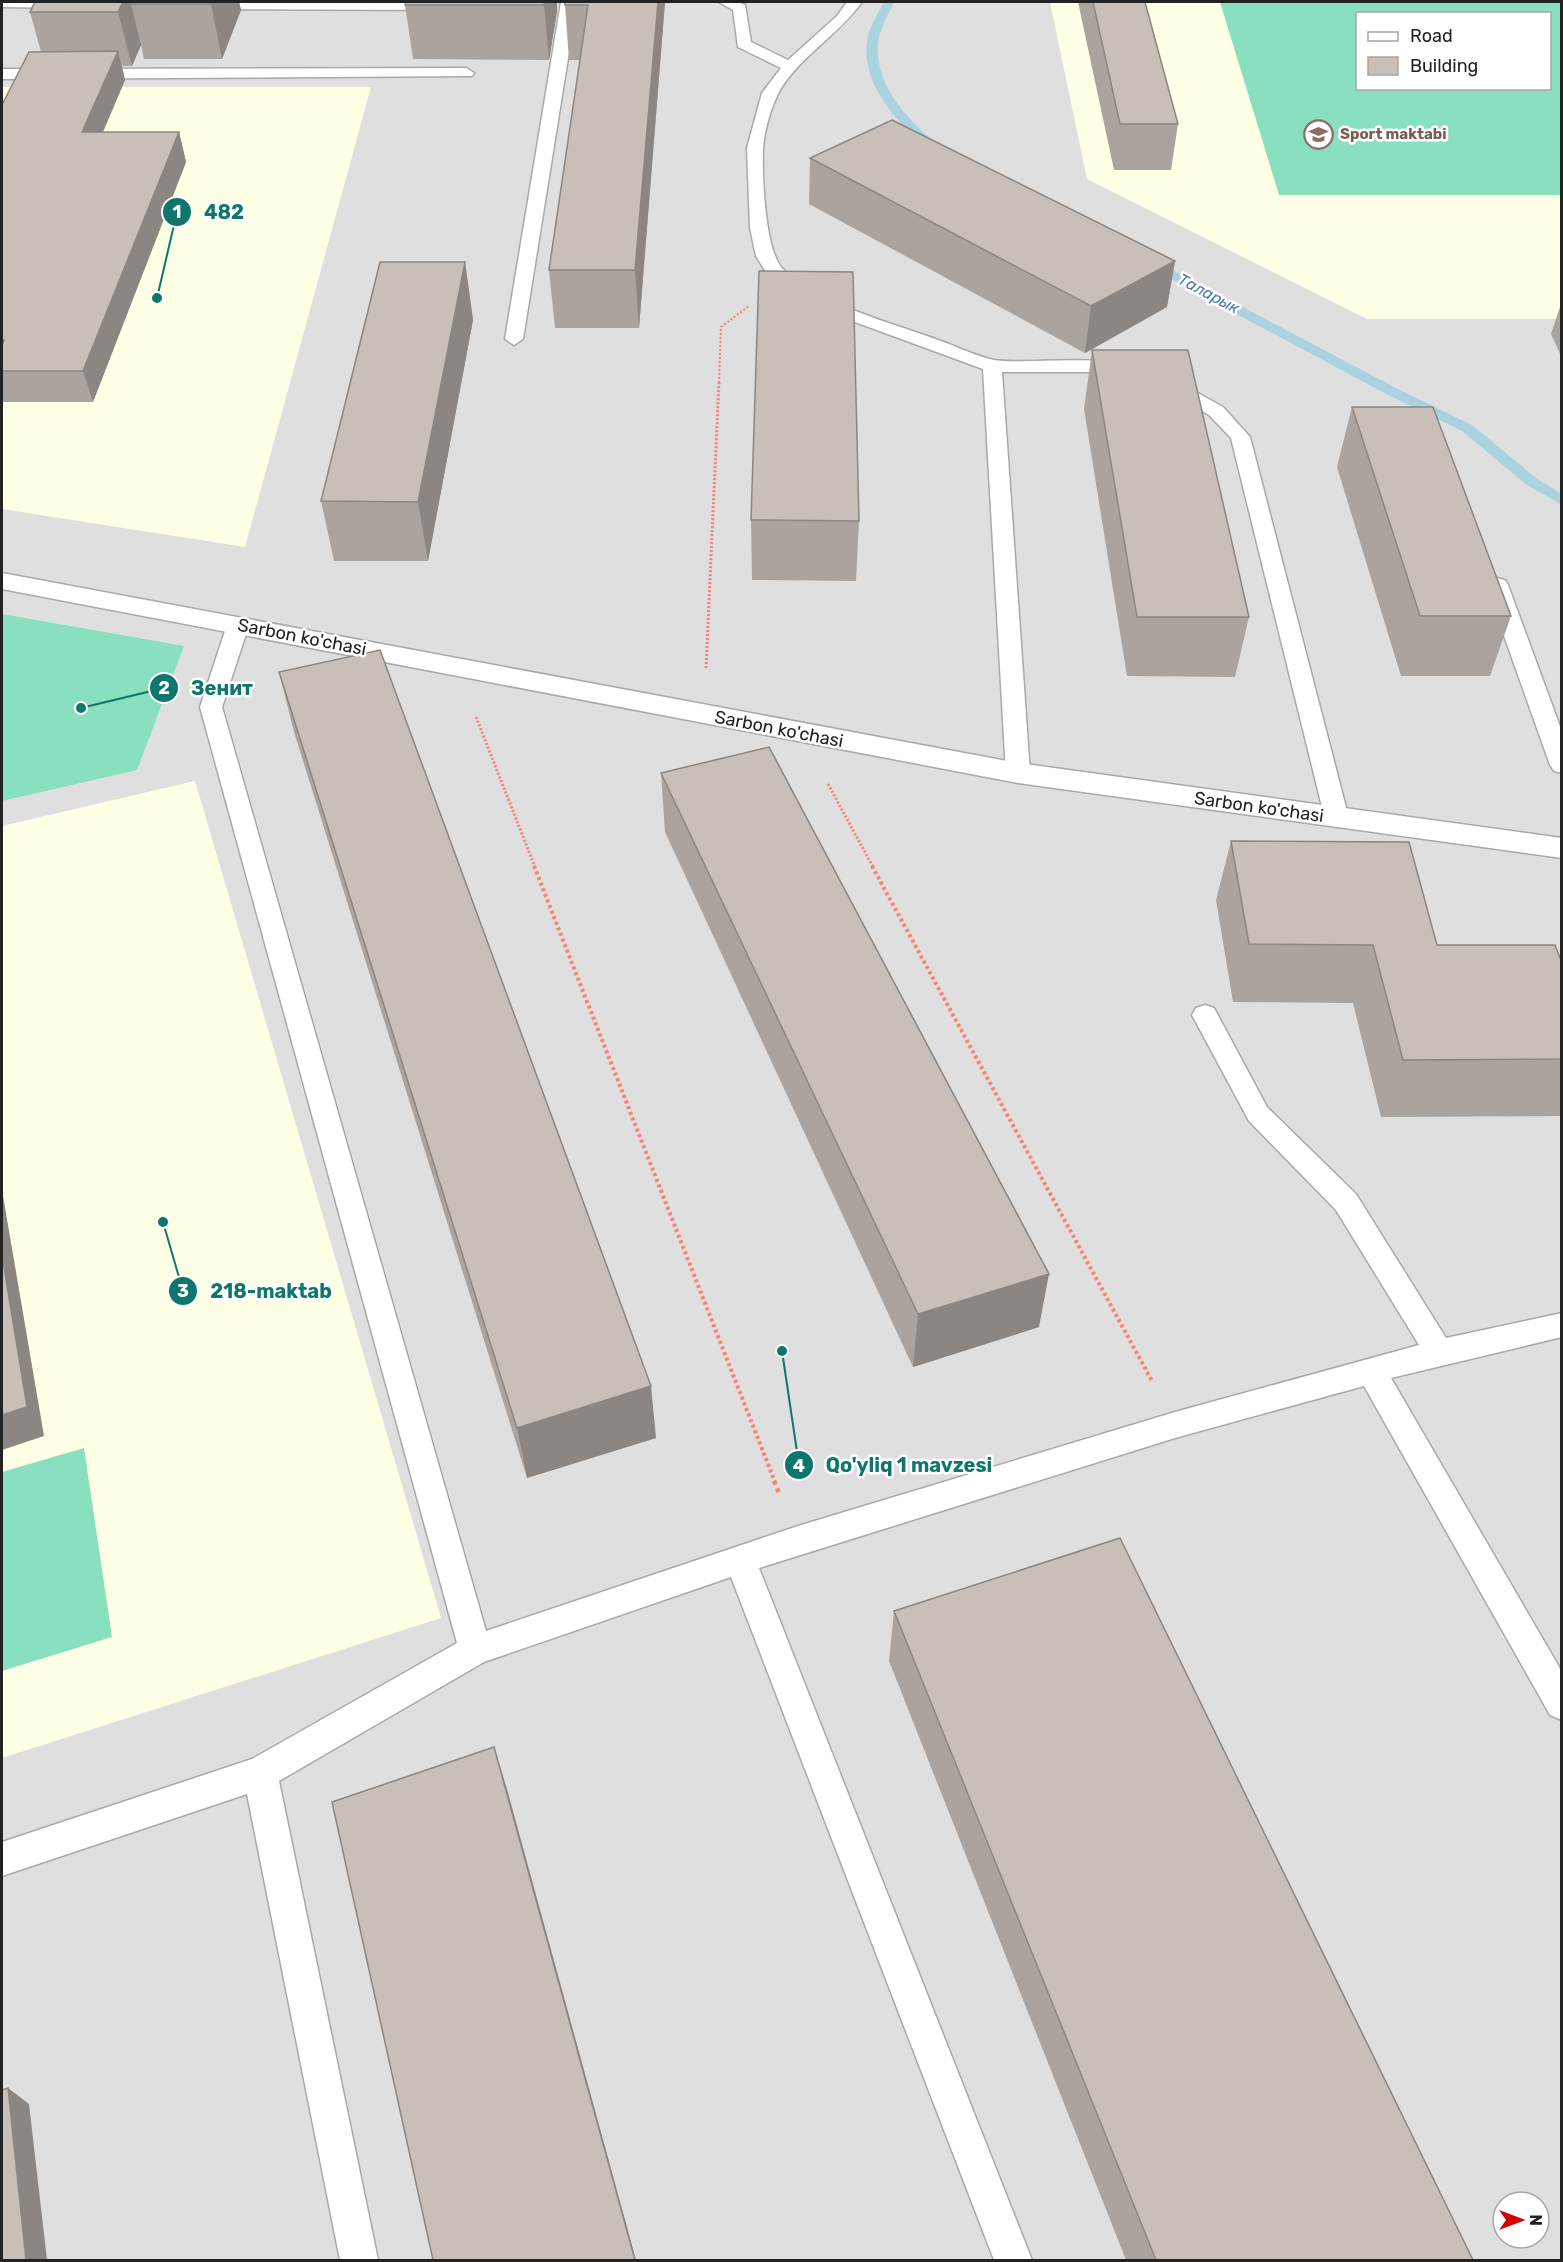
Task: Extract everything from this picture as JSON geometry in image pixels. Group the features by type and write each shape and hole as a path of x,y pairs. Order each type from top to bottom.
{"street":[{"name":"Sarbon ko'chasi","path":"2,581 1018,773 1337,819 1562,848"}],"lane":[{"path":"11,2 86,3"},
{"path":"727,2 740,8 743,44 790,67"},
{"path":"854,2 842,19 790,67 770,93 763,111 755,148 759,228 765,256 784,281 831,307 992,366 1090,366 1150,376 1187,393 1216,411 1240,437 1337,819"},
{"path":"192,4 462,5"},
{"path":"514,339 564,4"},
{"path":"2,74 466,73"},
{"path":"992,366 1018,773"},
{"path":"1490,566 1562,765"},
{"path":"238,625 211,706 475,1650"},
{"path":"1205,1015 1258,1114 1346,1202 1439,1352"},
{"path":"2,1859 260,1773 475,1650 740,1559 1175,1425 1439,1352 1562,1325"},
{"path":"1371,1371 1562,1704"},
{"path":"740,1559 1013,2260"},
{"path":"260,1773 359,2260"}],"path":[{"path":"703,714 721,327 784,281"},
{"path":"456,666 798,1540"},
{"path":"801,733 1175,1425"}],"shaded area":[{"path":"2,2 1561,2 1561,2260 2,2260"},
{"name":"Sport maktabi","path":"1050,2 1561,2 1561,319 1367,319 1087,179"},
{"path":"2,87 371,87 245,547 2,509"},
{"path":"195,781 441,1618 2,1758 2,826"}],"green space":[{"path":"1220,2 1561,2 1561,195 1279,195"},
{"path":"2,614 184,646 137,770 2,801"},
{"path":"84,1448 112,1637 2,1671 2,1472"}],"building":[{"path":"35,2 123,2 118,12 30,12"},
{"path":"132,2 212,2 211,4 131,4"},
{"path":"406,2 545,2 544,5 405,5"},
{"path":"565,2 658,2 635,270 549,270 588,5 565,5"},
{"path":"1093,2 1145,2 1178,124 1120,124"},
{"path":"118,51 82,132 179,132 83,371 2,371 4,340 2,340 2,105 29,52"},
{"path":"892,120 1175,261 1091,306 810,158"},
{"path":"380,262 465,262 418,502 321,501"},
{"path":"759,271 853,272 859,521 751,520"},
{"path":"1092,350 1188,350 1249,617 1137,617"},
{"path":"1352,407 1433,407 1511,616 1420,616"},
{"path":"380,650 651,1386 517,1428 279,672"},
{"path":"769,747 1049,1274 918,1314 661,773"},
{"path":"1231,841 1409,842 1437,945 1555,945 1562,963 1562,1059 1403,1060 1373,945 1249,944"},
{"path":"2,1255 27,1407 2,1415"},
{"path":"1120,1538 1473,2260 1156,2260 894,1611"},
{"path":"494,1747 635,2260 433,2260 332,1802"},
{"path":"8,2088 26,2260 2,2260 2,2090"}],"waterway":[{"name":"Таларык","path":"889,2 874,36 872,52 874,68 880,84 898,113 933,147"},
{"name":"Таларык","path":"1150,262 1393,392 1467,428 1532,482 1562,501"}],"place":[{"name":"Sport maktabi","path":"1319,134"},
{"name":"482","path":"157,298"},
{"name":"Зенит","path":"81,708"},
{"name":"218-maktab","path":"163,1222"},
{"name":"Qo'yliq 1 mavzesi","path":"782,1351"}]}
